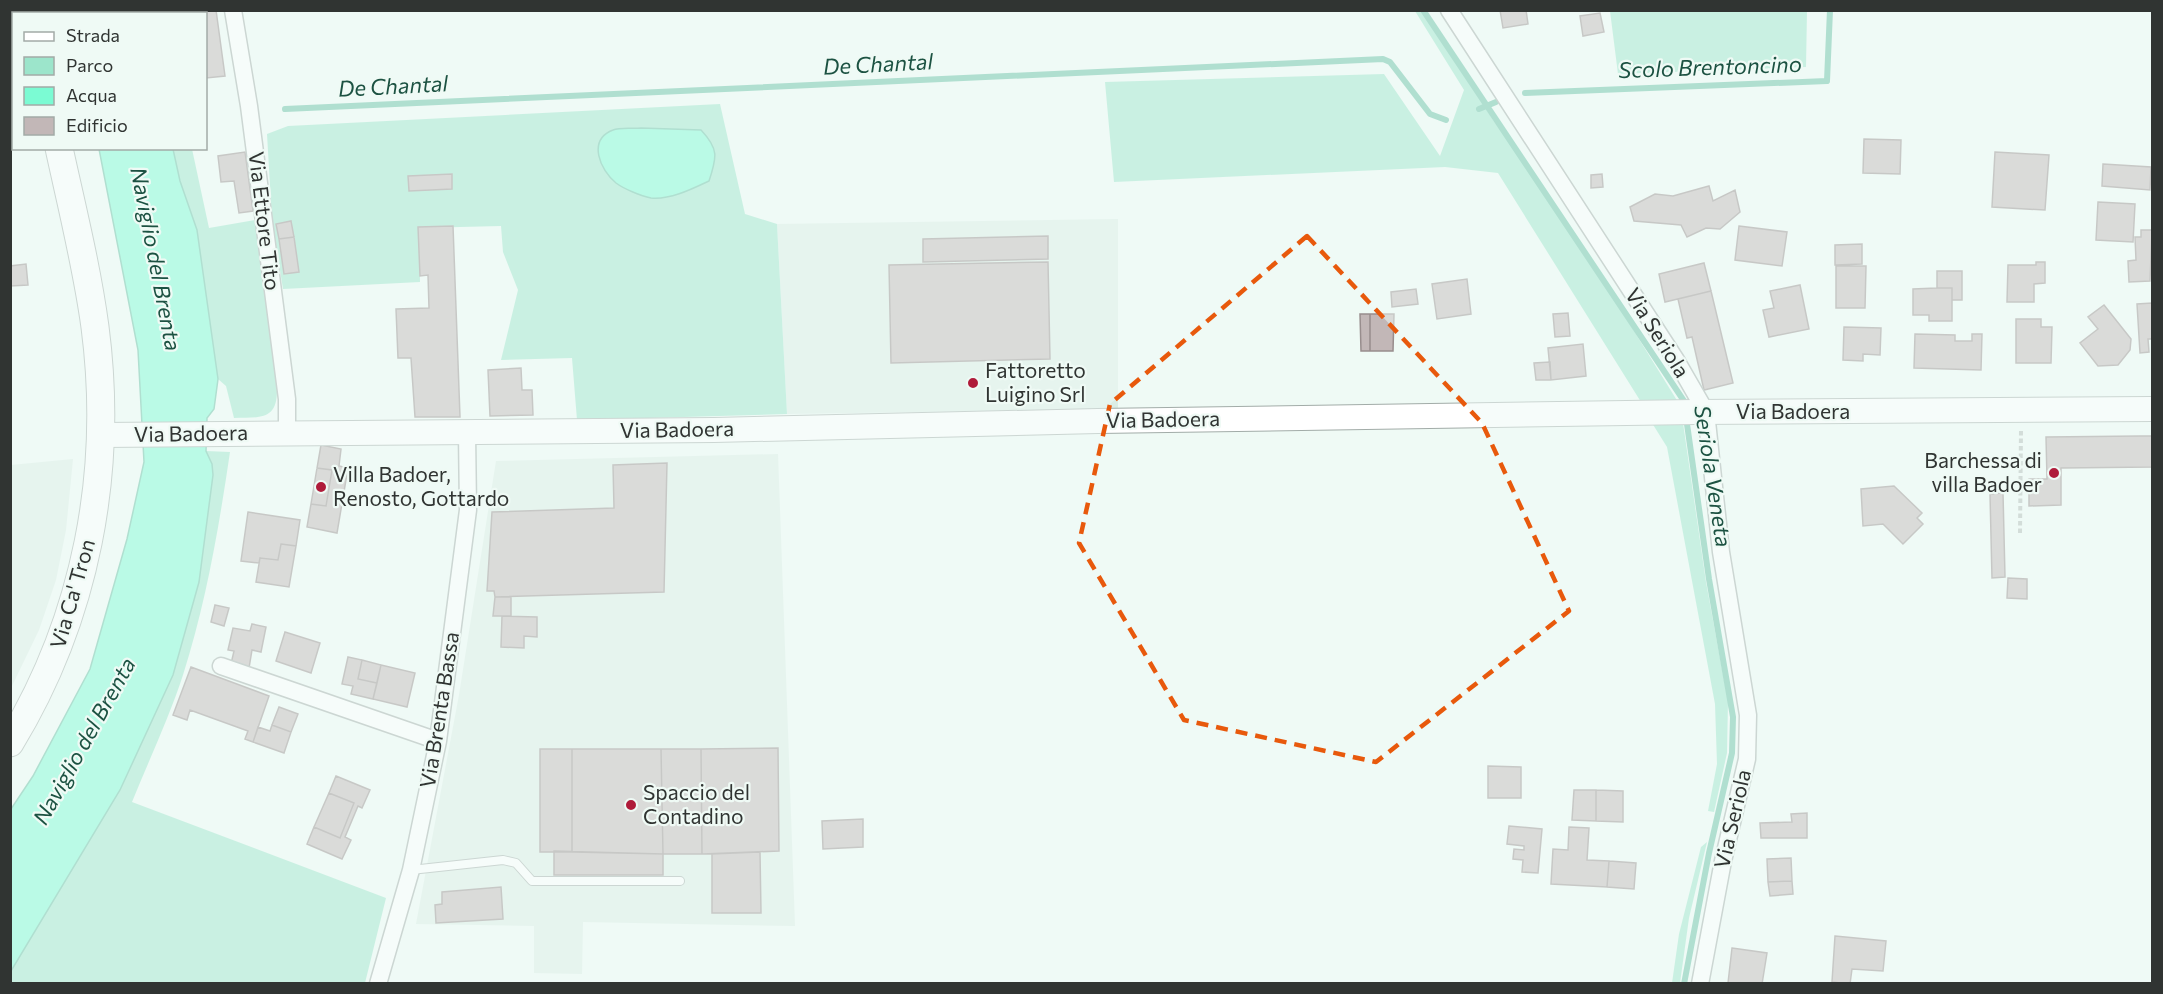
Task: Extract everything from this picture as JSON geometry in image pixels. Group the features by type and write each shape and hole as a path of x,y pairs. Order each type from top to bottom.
{"main road":[{"name":"Via Ca' Tron","path":"10,743 54,659 81,579 92,524 101,435 95,329 59,150"},
{"name":"Via Badoera","path":"101,435 467,432 1693,412 2152,410"}],"street":[{"name":"Via Ettore Tito","path":"233,10 252,129 286,399 287,433"},
{"name":"Via Seriola","path":"1449,10 1676,360 1693,412 1746,689 1748,739 1741,792 1723,861 1700,984"},
{"name":"Via Brenta Bassa","path":"378,984 411,870 438,741 468,510 467,432"},
{"path":"221,666 438,741"}],"lane":[{"path":"411,870 503,860 516,862 532,881 680,881"}],"path":[{"path":"2020,533 2021,409"}],"highlighted area":[{"path":"1307,236 1482,423 1569,611 1376,762 1184,720 1079,543 1110,404"}],"shaded area":[{"path":"1118,219 1118,409 787,414 777,224"},
{"path":"778,454 795,926 583,922 582,974 534,973 534,926 416,924 459,695 496,461"},
{"path":"73,459 66,530 56,580 39,630 11,688 11,465"}],"green space":[{"path":"1415,11 1424,11 1493,120 1567,223 1678,402 1641,402 1498,173 1445,167 1114,182 1105,82 1384,74 1440,156 1464,90"},
{"path":"1610,11 1807,11 1806,67 1618,74"},
{"path":"720,104 745,214 777,224 787,414 577,420 572,358 501,360 518,290 503,252 501,226 419,228 420,282 283,289 272,220 267,134 288,126"},
{"path":"173,150 192,150 209,228 255,220 277,387 274,406 266,415 234,418 226,386 218,379 197,230 180,181"},
{"path":"1652,423 1683,423 1706,582 1728,702 1727,753 1714,812 1708,811 1717,764 1715,704 1667,447"},
{"path":"206,451 230,452 211,565 183,675 132,802 386,898 365,983 11,984 11,971 120,790 173,675 199,582 213,475 212,464"},
{"path":"1707,842 1689,918 1680,983 1672,983 1679,934 1701,847"}],"water":[{"path":"616,129 701,130 714,148 715,154 709,181 681,193 658,198 638,194 616,183 601,163 598,148 600,141"},
{"name":"Naviglio del Brenta","path":"99,150 173,150 180,181 197,230 218,379 214,409 207,418 206,451 212,464 213,475 199,582 173,675 120,790 11,971 11,809 33,776 90,669 127,539 144,462 138,350"}],"building":[{"path":"188,10 216,10 225,76 207,78 207,12 188,12"},
{"path":"1500,10 1526,10 1528,24 1503,28"},
{"path":"1600,13 1604,32 1583,36 1580,16"},
{"path":"1864,139 1901,140 1900,174 1863,173"},
{"path":"245,152 253,211 239,213 234,181 221,182 218,156"},
{"path":"1995,152 2049,155 2045,210 1992,207"},
{"path":"2103,164 2151,167 2150,190 2102,186"},
{"path":"452,174 452,189 409,191 408,176"},
{"path":"1602,174 1603,187 1591,188 1591,175"},
{"path":"1709,186 1713,201 1735,190 1740,212 1720,229 1706,228 1687,237 1681,225 1634,221 1630,207 1655,194 1673,196"},
{"path":"2098,202 2135,204 2133,242 2096,240"},
{"path":"291,221 294,237 279,239 276,224"},
{"path":"453,226 460,417 415,417 411,358 398,358 396,309 429,308 428,275 420,276 418,227"},
{"path":"1739,226 1787,232 1782,266 1735,260"},
{"path":"2141,230 2152,230 2150,281 2129,282 2128,261 2136,260 2135,237 2141,237"},
{"path":"1048,236 1048,259 923,262 923,239"},
{"path":"294,237 299,272 284,274 279,239"},
{"path":"1862,244 1862,264 1835,265 1835,245"},
{"path":"1048,262 1050,359 891,363 889,265"},
{"path":"2036,262 2045,262 2045,283 2034,284 2034,302 2007,302 2008,265 2036,265"},
{"path":"1704,263 1711,291 1665,302 1659,274"},
{"path":"26,264 28,285 10,286 10,266"},
{"path":"1836,266 1866,266 1865,308 1836,308"},
{"path":"1937,271 1962,271 1962,300 1952,300 1952,288 1937,288"},
{"path":"1467,279 1471,314 1437,319 1432,284"},
{"path":"1800,285 1809,329 1769,337 1763,310 1774,308 1770,291"},
{"path":"1952,288 1952,321 1929,321 1929,315 1913,315 1913,289"},
{"path":"1416,289 1418,304 1392,307 1391,292"},
{"path":"1711,291 1733,383 1704,390 1692,337 1687,338 1678,299"},
{"path":"2152,303 2152,339 2148,339 2149,352 2140,353 2137,304"},
{"path":"2104,305 2131,339 2130,350 2118,365 2098,366 2080,343 2098,329 2088,317"},
{"path":"1568,313 1570,336 1555,337 1553,314"},
{"path":"1360,314 1370,314 1370,351 1361,351"},
{"path":"1370,314 1394,314 1393,351 1370,351"},
{"path":"2016,319 2041,319 2041,327 2052,327 2051,363 2016,363"},
{"path":"1844,327 1881,328 1880,355 1863,354 1863,361 1843,360"},
{"path":"1915,334 1955,335 1955,341 1972,341 1972,334 1982,334 1981,370 1914,368"},
{"path":"1583,344 1586,376 1551,380 1548,348"},
{"path":"1550,362 1551,380 1536,380 1534,363"},
{"path":"521,368 522,390 532,390 533,415 490,416 488,370"},
{"name":"Barchessa di villa Badoer","path":"2152,436 2152,467 2061,468 2061,505 2029,506 2029,479 2047,479 2046,437"},
{"path":"321,445 341,449 339,466 348,468 337,533 307,527 311,504 326,506 332,470 317,468"},
{"path":"667,463 664,592 495,597 494,591 487,591 492,512 614,508 613,465"},
{"name":"Villa Badoer, Renosto, Gottardo","path":"317,468 332,470 326,506 311,504"},
{"path":"1894,486 1922,513 1917,518 1923,524 1903,544 1883,524 1863,526 1861,489"},
{"path":"2003,493 2005,577 1992,578 1990,494"},
{"path":"248,512 300,520 296,546 281,544 278,560 260,558 259,563 241,561"},
{"path":"281,544 296,546 289,587 256,582 260,558 278,560"},
{"path":"2008,578 2027,579 2027,599 2007,598"},
{"path":"495,597 511,597 511,616 493,616"},
{"path":"215,605 229,608 224,626 211,622"},
{"path":"502,616 537,617 537,637 524,636 524,648 501,647"},
{"path":"252,624 266,627 261,652 252,650 249,668 231,664 234,651 228,650 233,628 250,631"},
{"path":"285,632 320,643 311,673 276,661"},
{"path":"348,657 362,660 358,679 377,683 373,699 351,694 353,686 342,684"},
{"path":"362,660 381,665 377,683 358,679"},
{"path":"381,665 415,673 407,707 373,699"},
{"path":"191,667 269,696 253,742 245,739 248,731 190,710 187,720 173,715"},
{"path":"279,707 298,714 291,732 272,725"},
{"path":"272,725 291,732 284,753 253,742 258,727 270,731"},
{"path":"778,748 779,851 702,854 701,749"},
{"path":"540,749 572,749 572,852 540,852"},
{"path":"572,749 661,749 663,854 572,852"},
{"path":"661,749 701,749 702,854 663,854"},
{"path":"1488,766 1521,767 1521,798 1488,798"},
{"path":"336,776 370,790 362,808 358,806 345,837 351,840 342,859 307,844 314,827 340,838 354,803 329,793"},
{"path":"1574,790 1596,790 1596,821 1572,820"},
{"path":"1596,790 1623,791 1623,822 1596,821"},
{"path":"329,793 354,803 340,838 314,827"},
{"path":"1807,813 1807,838 1761,838 1760,823 1792,822 1791,814"},
{"path":"863,819 863,847 823,849 822,821"},
{"path":"1509,826 1542,829 1538,873 1522,872 1523,860 1513,859 1514,849 1524,850 1524,846 1507,844"},
{"path":"1569,827 1589,828 1587,860 1609,861 1607,887 1551,884 1553,849 1568,850"},
{"path":"554,851 663,854 663,875 554,875"},
{"path":"760,852 761,913 712,913 712,854"},
{"path":"1791,858 1792,881 1768,882 1767,859"},
{"path":"1609,861 1636,863 1634,889 1607,887"},
{"path":"1792,881 1793,894 1770,896 1768,882"},
{"path":"501,887 503,919 436,923 435,905 442,904 442,892"},
{"path":"1835,936 1886,941 1883,971 1852,969 1850,984 1832,982"},
{"path":"1732,948 1767,953 1762,984 1728,983"}],"waterway":[{"name":"Seriola Veneta","path":"1423,10 1684,401 1685,407"},
{"name":"Scolo Brentoncino","path":"1525,93 1827,81 1830,10"},
{"name":"De Chantal","path":"285,109 1383,59 1390,62 1430,114 1446,120"},
{"name":"Scolo Brentoncino","path":"1479,109 1496,102"},
{"name":"Seriola Veneta","path":"1684,984 1709,853 1732,753 1733,717 1709,579 1686,417"}],"place":[{"name":"Fattoretto Luigino Srl","path":"973,383"},
{"name":"Barchessa di villa Badoer","path":"2054,473"},
{"name":"Villa Badoer, Renosto, Gottardo","path":"321,487"},
{"name":"Spaccio del Contadino","path":"631,805"}]}
